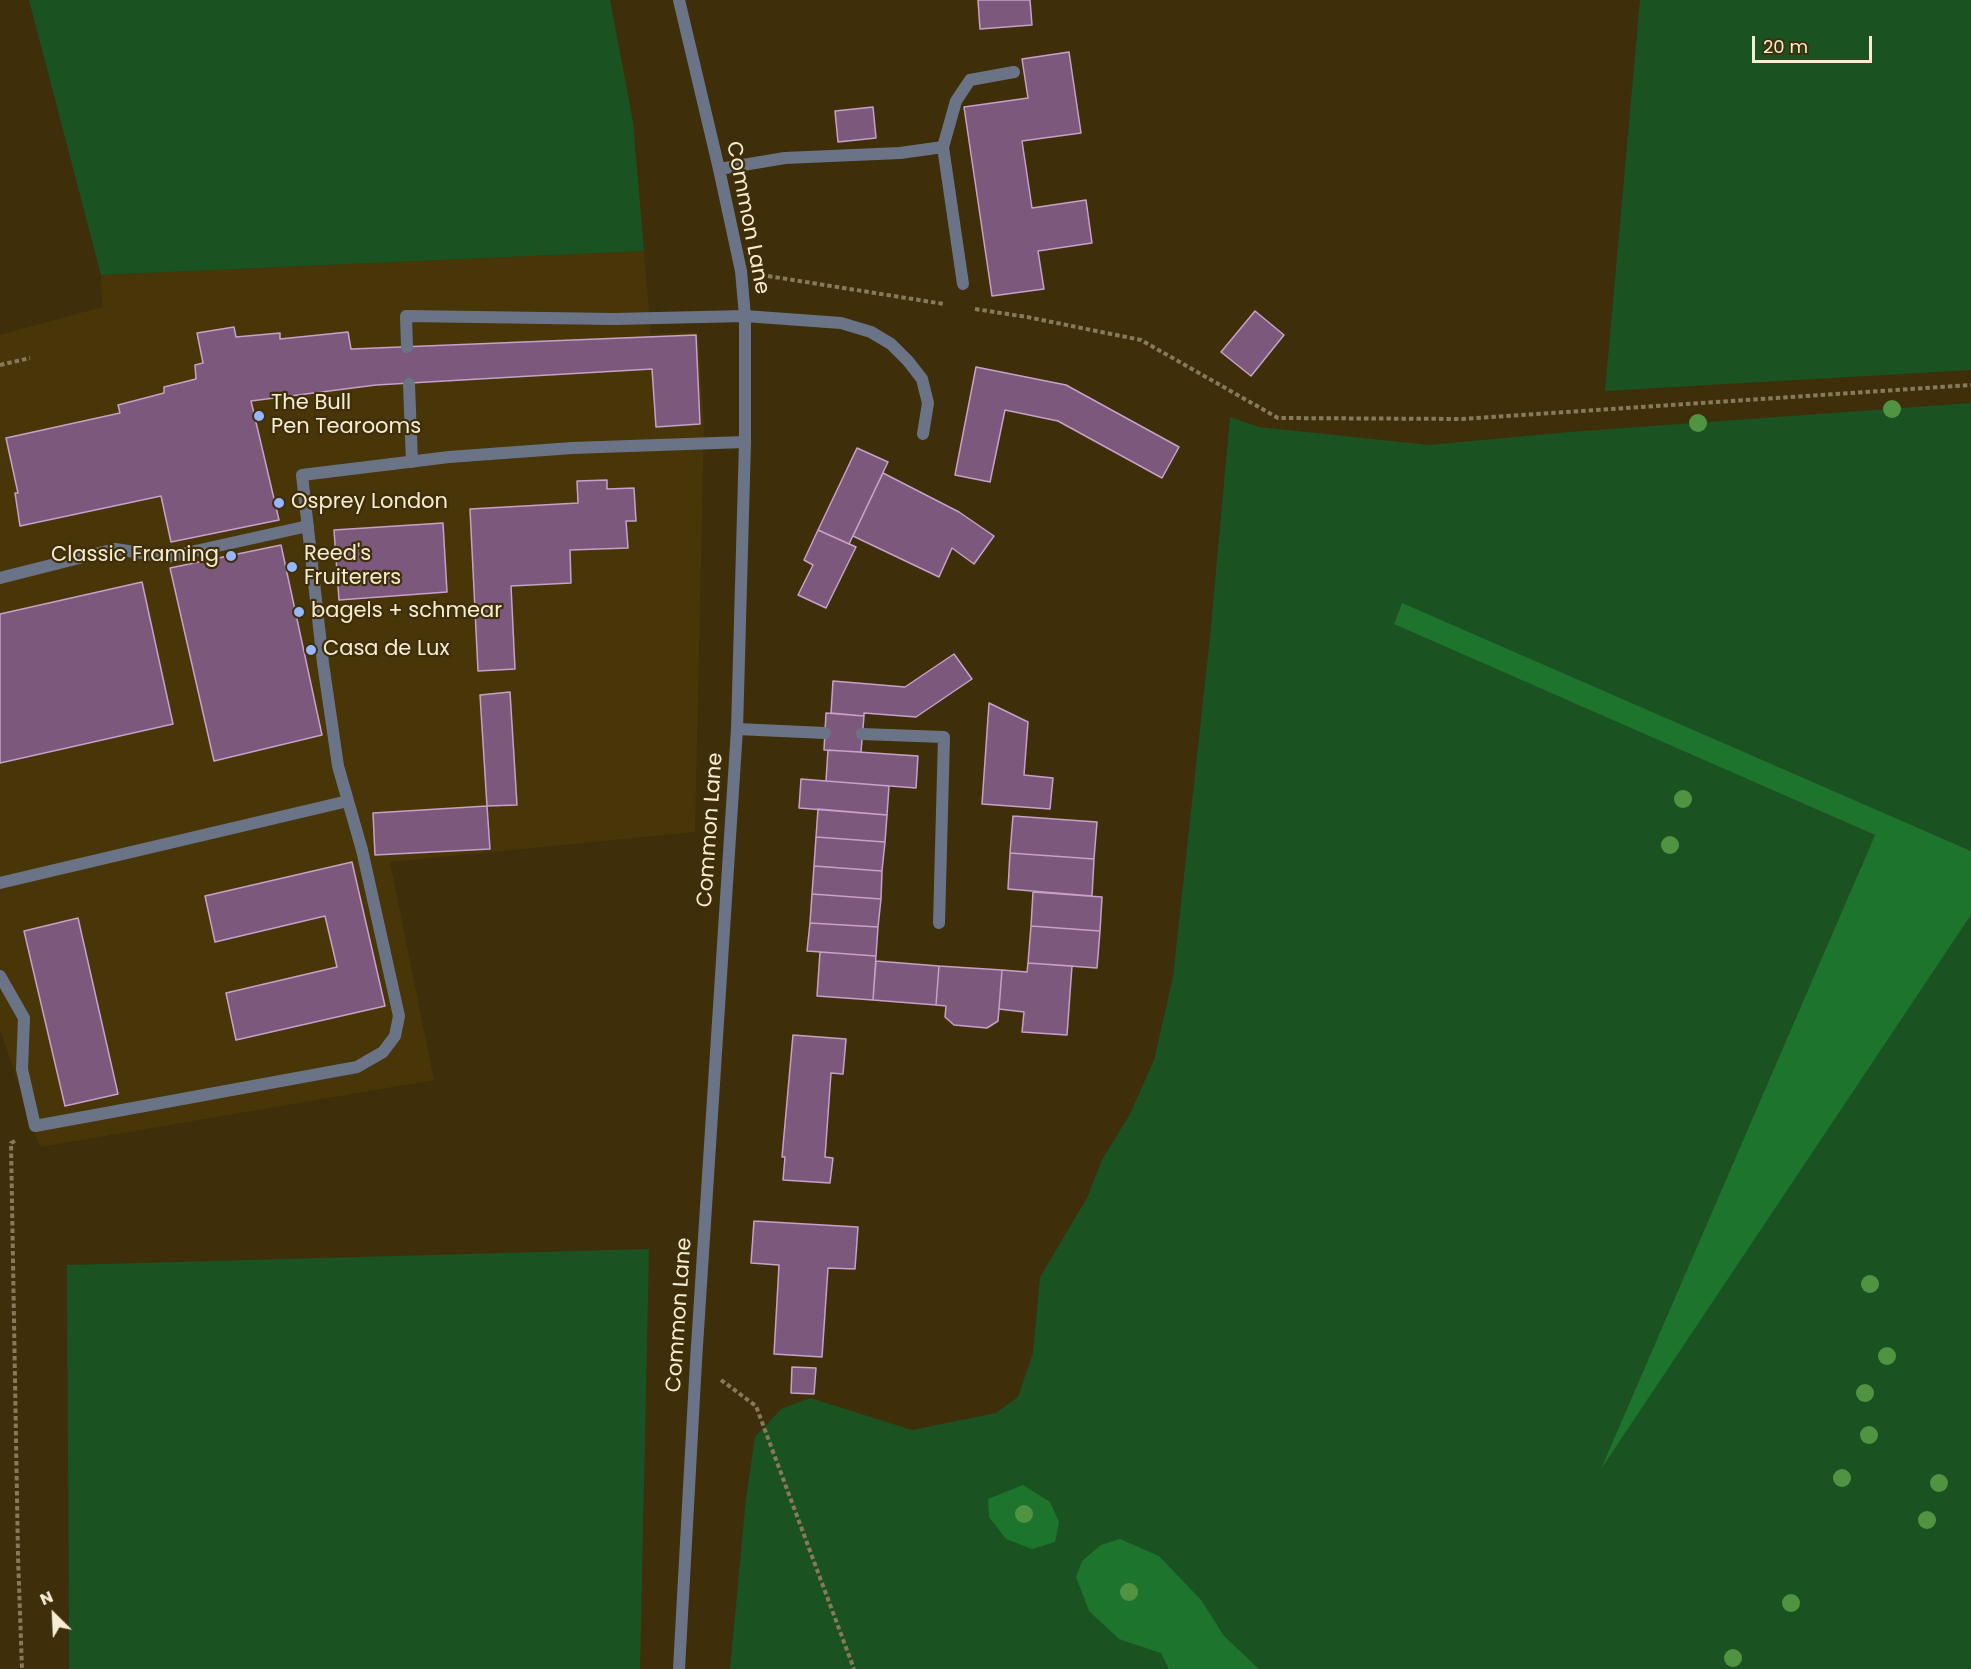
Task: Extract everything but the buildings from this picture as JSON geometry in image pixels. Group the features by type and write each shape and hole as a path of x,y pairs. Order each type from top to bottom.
{"street":[{"name":"Common Lane","path":"679,0 741,271 745,316 745,442 737,729 696,1361 679,1669"},
{"path":"963,284 943,147 956,101 970,80 1014,72"},
{"path":"719,169 785,158 900,153 943,147"},
{"path":"407,347 406,316 614,319 745,316 841,323 871,332 891,344 908,361 922,380 928,403 923,434"},
{"path":"409,384 412,462"},
{"path":"0,976 24,1018 22,1069 35,1126 357,1067 383,1052 395,1036 399,1016 362,850 338,766 302,475 449,457 572,448 745,442"},
{"path":"0,578 116,549 168,557 308,526"},
{"path":"737,729 825,733"},
{"path":"862,734 944,737 939,923"},
{"path":"0,883 348,801"}],"path":[{"path":"741,271 946,304"},
{"path":"969,308 1141,340 1278,418 1462,419 1971,386"},
{"path":"0,365 30,358"},
{"path":"22,1669 11,1143 35,1126"},
{"path":"696,1361 756,1406 854,1669"}],"shaded area":[{"path":"644,251 651,334 698,332 704,426 695,832 390,862 434,1080 40,1147 0,1029 0,335 102,307 101,275"}],"green space":[{"path":"29,0 610,0 633,122 644,251 101,275"},
{"path":"1640,0 1971,0 1971,370 1605,391"},
{"path":"1971,403 1971,851 1402,604 1394,623 1875,835 1603,1465 1971,915 1971,1669 730,1669 746,1498 755,1437 781,1409 810,1398 912,1430 996,1413 1018,1397 1033,1353 1040,1277 1087,1198 1102,1160 1130,1114 1154,1060 1173,977 1210,637 1230,417 1259,427 1429,445 1569,432"},
{"path":"1402,603 1971,851 1971,915 1601,1469 1875,835 1394,624"},
{"path":"649,1249 640,1669 69,1669 67,1265"},
{"path":"1023,1485 1050,1502 1059,1522 1055,1542 1032,1549 1006,1539 989,1517 988,1499"},
{"path":"1120,1539 1159,1556 1201,1600 1224,1636 1259,1669 1169,1669 1161,1653 1119,1639 1089,1611 1076,1577 1082,1561 1101,1545"}],"place":[{"name":"The Bull Pen Tearooms","path":"259,416"},
{"name":"Osprey London","path":"279,503"},
{"name":"Classic Framing","path":"231,556"},
{"name":"Reed's Fruiterers","path":"292,567"},
{"name":"bagels + schmear","path":"299,612"},
{"name":"Casa de Lux","path":"311,650"}]}
